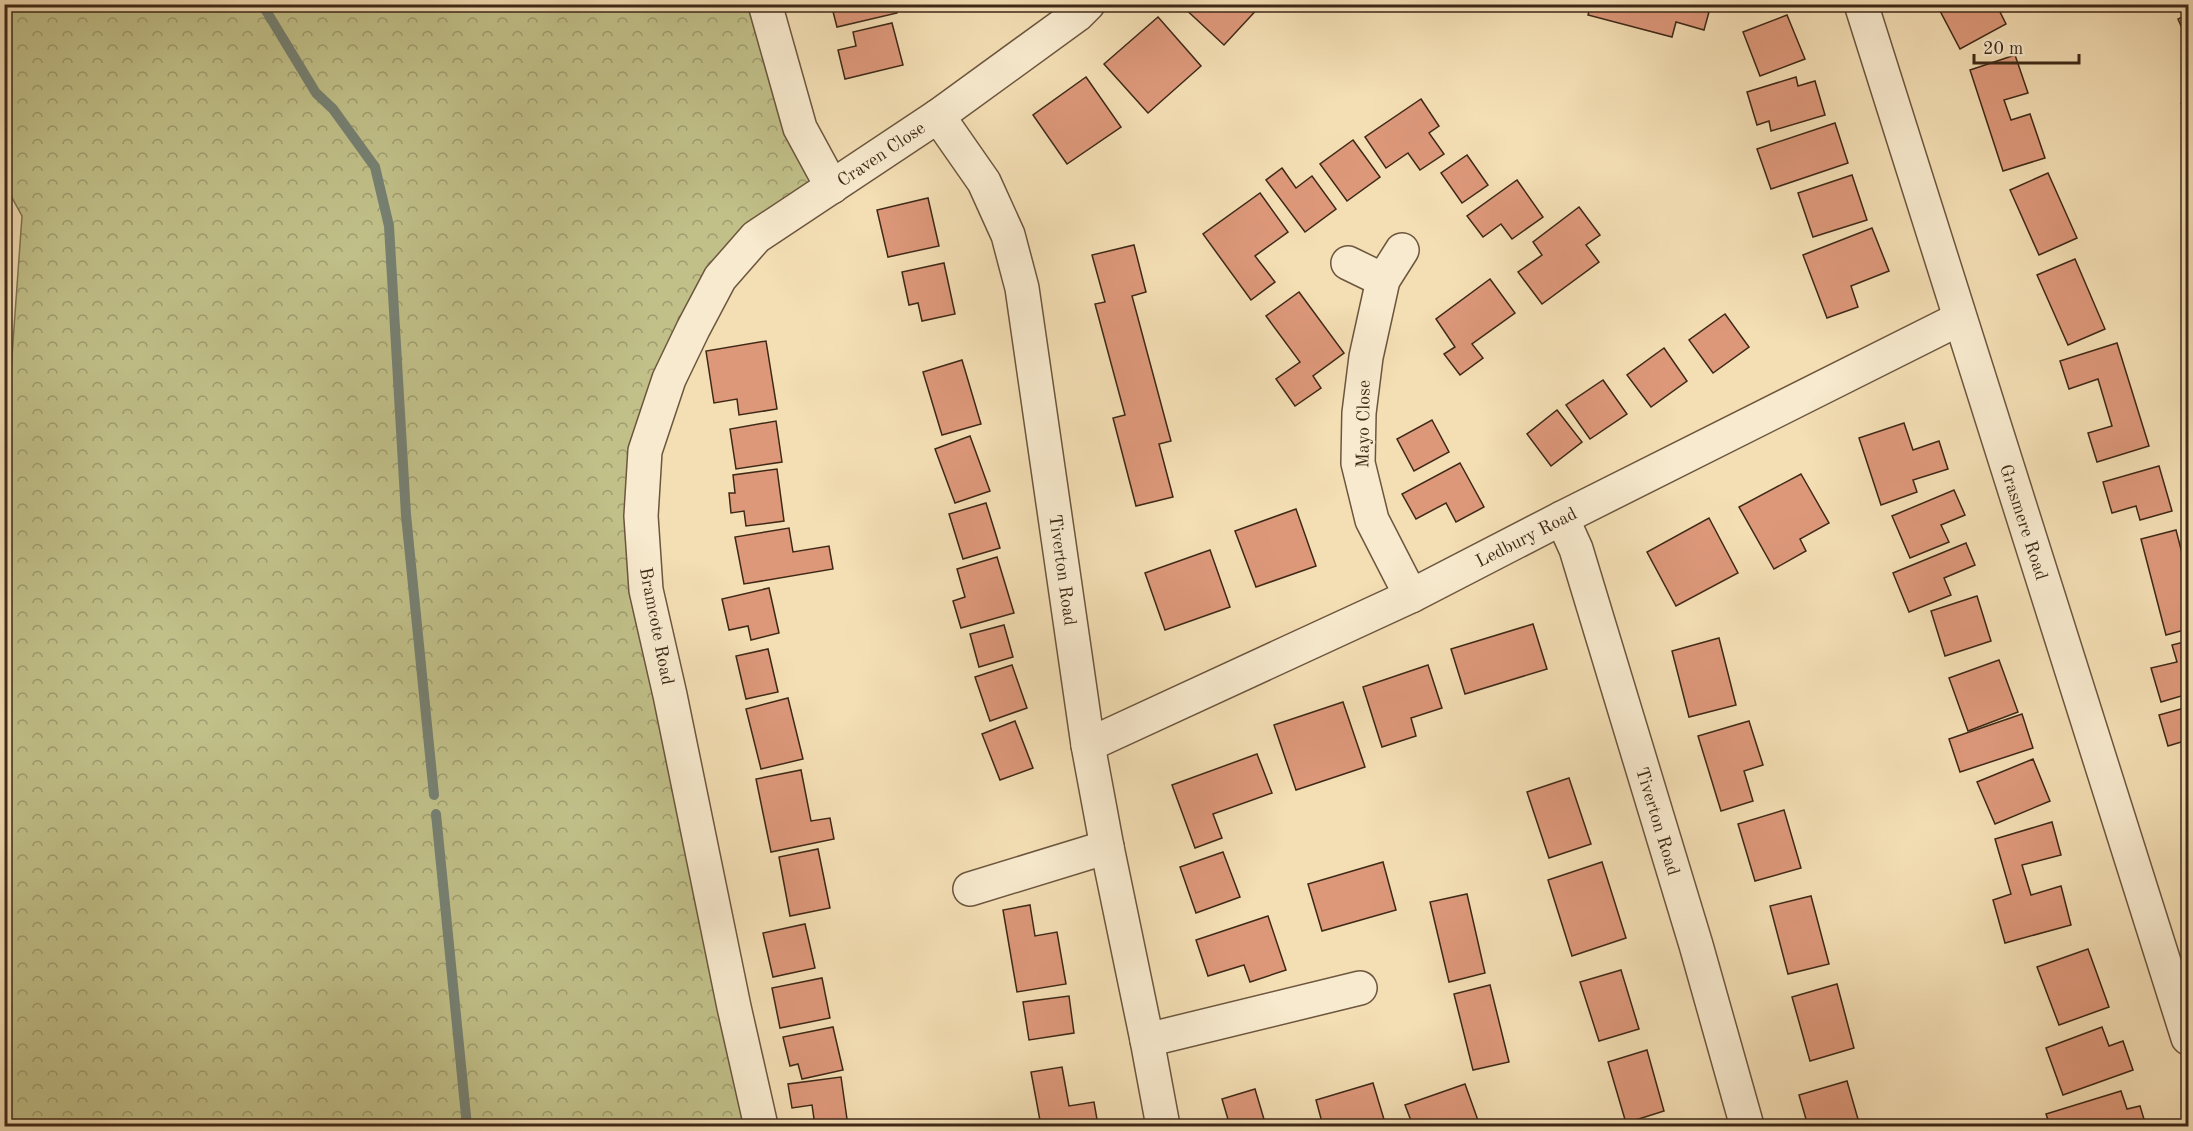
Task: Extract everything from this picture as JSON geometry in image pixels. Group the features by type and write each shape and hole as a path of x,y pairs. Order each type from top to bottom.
{"street":[{"name":"Craven Close","path":"765,4 800,128 832,187 938,116 1077,15 1088,4"},
{"name":"Grasmere Road","path":"1861,4 1959,319 2188,1034"},
{"name":"Tiverton Road","path":"938,116 984,182 1008,236 1022,288 1088,745 1107,848 1148,1040 1163,1126"},
{"name":"Bramcote Road","path":"761,1126 646,590 641,516 645,451 669,379 720,278 756,237 832,187"},
{"name":"Mayo Close","path":"1402,250 1383,280 1366,357 1359,413 1358,463 1372,520 1411,596"},
{"path":"1348,264 1383,280"},
{"name":"Ledbury Road","path":"1088,745 1411,596 1959,319"},
{"name":"Tiverton Road","path":"1562,518 1576,549 1747,1126"},
{"path":"970,889 1107,848"},
{"path":"1148,1040 1360,988"}],"green space":[{"path":"5,5 774,5 832,187 756,237 680,355 642,503 762,1126 5,1126 4,442 22,216 5,185"}],"building":[{"path":"831,4 895,4 897,13 837,27"},
{"path":"1180,4 1262,4 1224,45"},
{"path":"1591,4 1694,4 1693,7 1709,12 1704,30 1676,22 1672,37 1588,15"},
{"path":"1948,4 1996,4 2006,24 1960,49 1939,9"},
{"path":"2188,14 2188,42 2178,19"},
{"path":"1787,15 1805,59 1760,76 1743,32"},
{"path":"1158,17 1201,66 1148,113 1104,64"},
{"path":"892,23 903,65 845,79 838,50 856,46 853,32"},
{"path":"2015,55 2028,93 2004,100 2011,120 2030,114 2045,158 2003,171 1970,70"},
{"path":"1086,77 1121,127 1067,164 1033,115"},
{"path":"1796,77 1798,86 1815,81 1825,115 1771,131 1769,121 1757,125 1747,92"},
{"path":"1421,99 1439,126 1429,133 1444,154 1420,170 1408,153 1386,168 1365,137"},
{"path":"2188,99 2188,118 2181,103"},
{"path":"1835,123 1848,163 1771,189 1757,149"},
{"path":"1353,140 1380,177 1347,201 1320,164"},
{"path":"1467,155 1488,185 1462,203 1441,173"},
{"path":"1282,168 1296,188 1312,176 1336,209 1305,232 1266,180"},
{"path":"2048,173 2077,238 2039,255 2010,190"},
{"path":"1852,175 1867,220 1813,237 1798,193"},
{"path":"1517,180 1543,217 1512,239 1501,224 1483,237 1467,216"},
{"path":"1260,193 1288,232 1255,256 1275,282 1251,300 1203,234"},
{"path":"928,198 939,246 888,257 877,210"},
{"path":"1579,207 1600,235 1586,245 1599,262 1542,304 1518,272 1542,255 1533,242"},
{"path":"1872,228 1889,271 1851,286 1858,307 1827,318 1803,255"},
{"path":"1134,245 1146,292 1132,296 1171,441 1159,444 1173,497 1136,506 1113,418 1125,415 1095,304 1105,302 1092,255"},
{"path":"2075,259 2105,329 2068,345 2037,275"},
{"path":"944,263 955,314 922,321 918,303 909,305 902,272"},
{"path":"1490,279 1515,313 1472,344 1483,358 1460,375 1444,354 1455,347 1436,319"},
{"path":"1299,292 1344,353 1313,376 1321,388 1295,406 1276,379 1300,362 1266,316"},
{"path":"1725,314 1749,347 1713,373 1689,340"},
{"path":"766,341 777,409 739,415 737,399 714,403 706,351"},
{"path":"2117,343 2149,446 2097,462 2088,433 2112,426 2098,379 2069,389 2060,361"},
{"path":"1664,348 1687,381 1651,407 1627,375"},
{"path":"962,360 981,424 942,435 923,372"},
{"path":"1603,380 1627,414 1590,439 1566,405"},
{"path":"1557,410 1582,442 1551,466 1527,434"},
{"path":"1432,420 1449,452 1414,471 1397,439"},
{"path":"776,421 782,462 736,469 730,429"},
{"path":"1904,423 1913,450 1939,441 1948,469 1913,480 1917,492 1881,505 1859,438"},
{"path":"970,436 990,491 955,503 935,449"},
{"path":"1460,463 1484,507 1456,522 1446,503 1416,519 1402,494"},
{"path":"2159,466 2172,511 2140,520 2136,506 2112,513 2103,482"},
{"path":"777,469 784,521 746,526 744,511 731,513 729,493 735,493 733,475"},
{"path":"1801,474 1829,523 1800,539 1806,551 1774,569 1739,507"},
{"path":"1954,490 1965,515 1941,525 1949,542 1910,558 1892,516"},
{"path":"986,503 1000,548 963,559 949,514"},
{"path":"1296,509 1316,566 1256,587 1235,531"},
{"path":"1709,518 1738,573 1676,606 1647,552"},
{"path":"789,528 793,552 829,546 833,569 744,584 735,537"},
{"path":"2176,530 2188,576 2188,629 2166,635 2141,539"},
{"path":"1966,543 1975,565 1944,578 1951,595 1909,612 1893,573"},
{"path":"1210,550 1230,607 1165,630 1145,573"},
{"path":"997,557 1014,613 961,628 953,601 965,597 957,569"},
{"path":"769,588 779,633 751,640 748,626 729,630 722,599"},
{"path":"1977,596 1991,641 1945,656 1931,611"},
{"path":"1533,624 1547,669 1465,694 1451,649"},
{"path":"1004,625 1013,657 979,667 970,634"},
{"path":"1719,638 1736,705 1689,717 1672,651"},
{"path":"2188,641 2188,694 2161,702 2151,668 2177,662 2172,645"},
{"path":"768,649 778,692 746,699 736,656"},
{"path":"1999,660 2018,712 1968,731 1949,678"},
{"path":"1012,665 1027,708 990,721 975,677"},
{"path":"1428,665 1442,708 1411,718 1416,736 1382,747 1363,687"},
{"path":"788,698 803,759 761,769 746,709"},
{"path":"1343,702 1365,767 1296,790 1274,725"},
{"path":"2188,707 2188,740 2168,746 2159,715"},
{"path":"2022,714 2033,748 1960,772 1949,739"},
{"path":"1015,721 1033,768 1000,780 982,734"},
{"path":"1749,721 1763,765 1744,771 1753,801 1721,811 1698,736"},
{"path":"1257,754 1272,793 1213,814 1222,838 1195,848 1172,785"},
{"path":"2033,759 2050,801 1995,824 1977,782"},
{"path":"801,770 811,821 830,818 834,839 771,852 756,779"},
{"path":"1569,778 1591,844 1549,858 1527,792"},
{"path":"1784,810 1801,868 1755,881 1738,824"},
{"path":"2052,822 2061,855 2022,865 2031,895 2061,886 2071,925 2005,943 1993,900 2011,894 1995,839"},
{"path":"818,849 830,908 790,916 779,857"},
{"path":"1223,852 1240,897 1196,913 1180,867"},
{"path":"1383,862 1396,910 1322,931 1308,884"},
{"path":"1602,862 1626,938 1572,956 1548,880"},
{"path":"1467,894 1485,973 1449,982 1430,902"},
{"path":"1811,896 1829,964 1788,974 1770,906"},
{"path":"1030,905 1035,936 1057,932 1066,984 1017,992 1003,910"},
{"path":"1268,916 1286,970 1250,982 1244,965 1208,976 1196,940"},
{"path":"805,924 815,968 773,977 763,933"},
{"path":"2088,949 2109,1007 2059,1025 2037,967"},
{"path":"1621,970 1639,1029 1599,1041 1580,982"},
{"path":"822,978 830,1018 780,1028 772,988"},
{"path":"1837,984 1854,1048 1810,1061 1792,997"},
{"path":"1490,985 1509,1062 1473,1070 1454,994"},
{"path":"1069,996 1074,1033 1029,1040 1023,1002"},
{"path":"833,1027 843,1070 802,1079 798,1064 790,1066 783,1037"},
{"path":"2102,1027 2109,1046 2123,1041 2133,1070 2063,1095 2046,1048"},
{"path":"1647,1050 1664,1111 1626,1123 1608,1062"},
{"path":"1062,1067 1069,1106 1094,1102 1098,1125 1041,1126 1031,1072"},
{"path":"841,1077 848,1126 815,1126 812,1105 792,1108 788,1084"},
{"path":"1847,1081 1860,1126 1808,1126 1799,1095"},
{"path":"1373,1083 1386,1126 1323,1126 1316,1100"},
{"path":"1465,1084 1480,1126 1413,1126 1405,1105"},
{"path":"1255,1089 1266,1126 1230,1126 1222,1099"},
{"path":"2121,1091 2127,1109 2140,1106 2146,1126 2050,1126 2046,1114"}],"waterway":[{"path":"262,4 316,93 333,109 375,167 389,226 406,515 434,795"},
{"path":"436,814 467,1126"}]}
